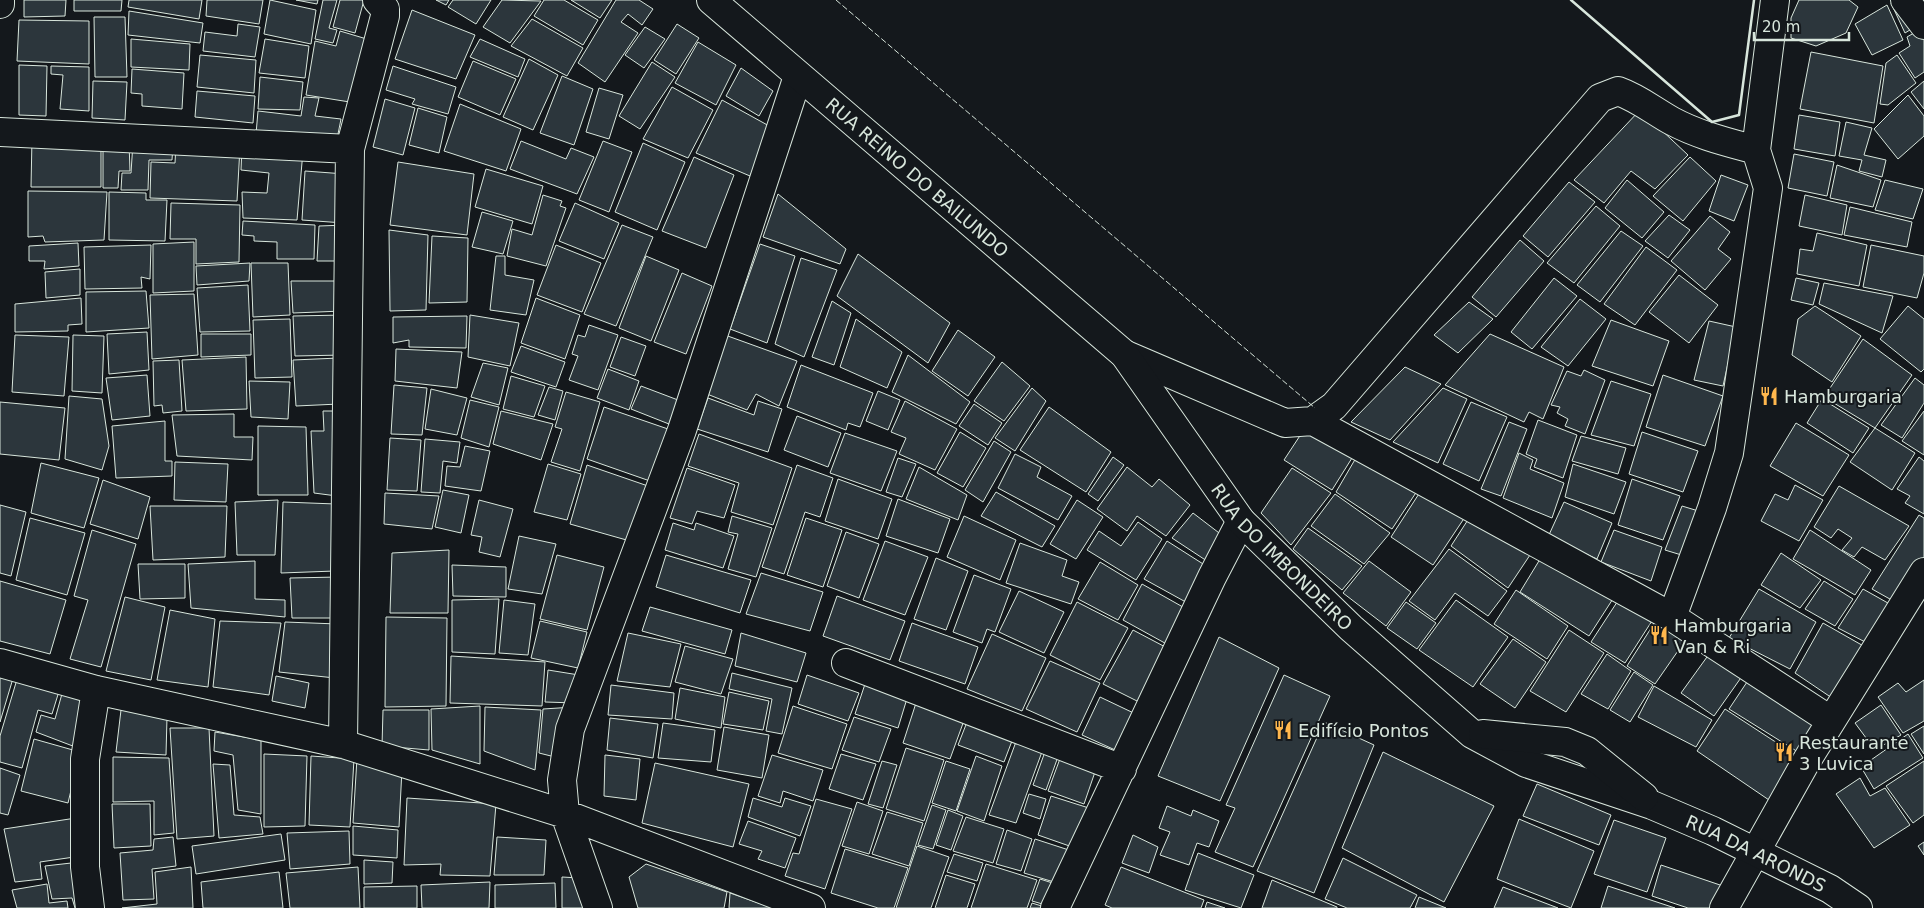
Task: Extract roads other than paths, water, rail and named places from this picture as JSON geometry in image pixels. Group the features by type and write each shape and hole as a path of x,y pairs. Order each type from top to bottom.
{"street":[{"path":"343,744 350,149 385,16 385,9 377,0"},
{"name":"RUA REINO DO BAILUNDO","path":"711,0 1124,354"},
{"path":"1672,617 1712,508 1729,453 1768,188 1756,150 1775,0"},
{"path":"1905,0 1924,25"},
{"path":"598,908 565,814 562,780 570,729 682,430 798,76"},
{"path":"1124,354 1285,423 1313,420 1334,406 1600,98 1618,91 1640,101 1672,121 1707,136 1756,150"},
{"path":"0,132 350,149"},
{"name":"RUA DO IMBONDEIRO","path":"1124,354 1241,521 1351,628 1472,734 1565,742 1587,751 1652,805"},
{"path":"1313,420 1672,617 1830,720"},
{"path":"1056,908 1212,577 1241,521"},
{"path":"1724,908 1830,720 1924,572"},
{"path":"0,663 96,690 343,744 565,814 811,908"},
{"path":"846,663 1122,769"},
{"path":"90,908 85,867 85,759 96,690"},
{"name":"RUA DA ARONDS","path":"1652,805 1755,851 1830,889 1858,908"}],"place":[{"name":"Hamburgaria","path":"1769,396"},
{"name":"Hamburgaria Van & Ri","path":"1659,635"},
{"name":"Edifício Pontos","path":"1283,730"},
{"name":"Restaurante 3 Luvica","path":"1784,752"}]}
